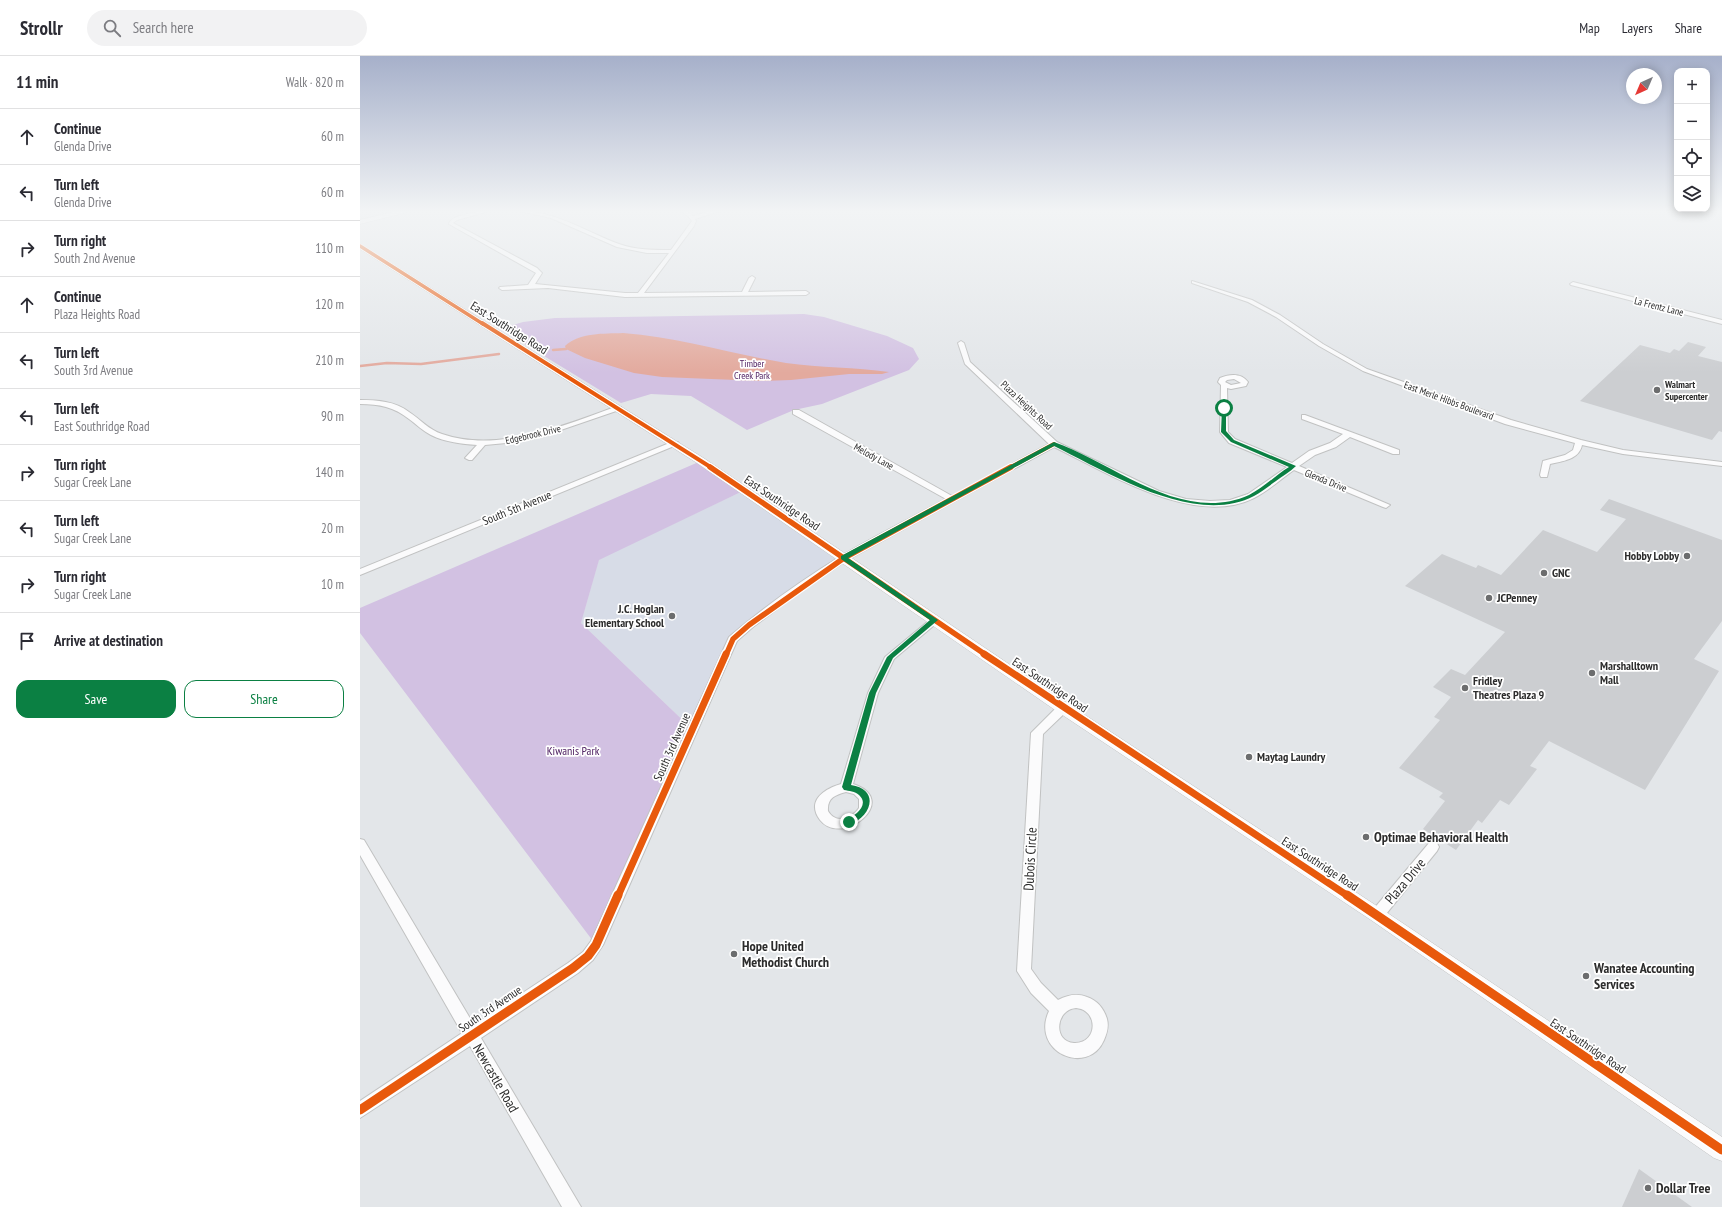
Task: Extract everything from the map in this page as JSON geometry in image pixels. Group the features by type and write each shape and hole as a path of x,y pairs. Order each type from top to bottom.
{"street":[{"name":"East Southridge Road","path":"390,265 675,444 1063,708 1377,915 1722,1150"},
{"path":"527,265 539,273 538,278 531,285"},
{"path":"640,295 663,265"},
{"path":"744,294 752,278"},
{"name":"East Merle Hibbs Boulevard","path":"1194,282 1223,291 1257,305 1278,316 1321,345 1365,370 1508,422 1579,442 1623,452 1722,464"},
{"name":"La Frentz Lane","path":"1573,284 1722,322"},
{"path":"502,288 531,285 565,288 604,295 806,293"},
{"name":"Plaza Heights Road","path":"961,343 967,363 1054,444 1156,493 1185,501 1210,504 1231,502 1251,496 1312,453 1333,445 1349,434"},
{"name":"Glenda Drive","path":"1224,385 1224,432 1232,441 1386,505"},
{"name":"Edgebrook Drive","path":"360,402 394,407 402,411 429,431 439,436 452,440 483,442 531,436 618,409"},
{"name":"Melody Lane","path":"796,412 951,499"},
{"path":"1305,417 1396,452"},
{"path":"469,458 483,442"},
{"path":"1544,475 1546,463 1568,457 1577,451 1579,442"},
{"name":"South 5th Avenue","path":"360,572 675,444"},
{"name":"South 3rd Avenue","path":"360,1110 573,968 588,956 596,944 733,639 788,596 844,558 1054,444"},
{"path":"846,787 873,693 890,657 934,620"},
{"name":"Dubois Circle","path":"1057,1009 1036,988 1024,971 1037,733 1063,708"},
{"name":"Newcastle Road","path":"360,844 572,1207"},
{"name":"Plaza Drive","path":"1377,915 1433,847"}],"shaded area":[{"path":"623,333 664,338 786,363 889,372 882,374 849,374 791,380 761,381 662,377 634,373 585,358 566,349 565,346 571,341 585,336"},
{"name":"J.C. Hoglan Elementary School","path":"743,491 844,558 740,633 692,729 581,623 599,559"}],"green space":[{"name":"Timber Creek Park","path":"804,314 824,317 887,336 913,348 919,359 909,370 822,404 794,410 747,430 691,396 651,394 621,403 500,329 523,322 555,318"},
{"name":"Kiwanis Park","path":"701,461 743,491 599,560 581,623 692,729 596,945 360,633 360,608"}],"building":[{"name":"Walmart Supercenter","path":"1688,342 1706,347 1698,356 1722,362 1722,432 1719,431 1712,440 1580,401 1640,345 1670,353 1674,349 1679,351"},
{"name":"Marshalltown Mall","path":"1609,499 1722,540 1722,621 1694,659 1719,671 1645,790 1549,741 1530,766 1537,769 1509,805 1500,800 1482,823 1478,820 1456,850 1423,829 1445,801 1439,797 1443,793 1399,768 1440,720 1434,717 1451,697 1433,687 1451,669 1465,675 1505,632 1405,586 1442,554 1476,568 1478,565 1501,575 1543,530 1597,552 1626,519 1600,510"},
{"name":"Dollar Tree","path":"1639,1169 1692,1207 1622,1207"}],"waterway":[{"path":"553,350 566,349"},
{"path":"360,366 387,363 421,364 499,354"}],"cycle path":[{"path":"390,265 701,461 1063,708 1377,915 1722,1150"},
{"path":"360,1110 573,968 588,956 596,945 733,639 749,625 794,592 844,558 1054,444"}],"place":[{"name":"Walmart Supercenter","path":"1657,390"},
{"name":"Hobby Lobby","path":"1687,556"},
{"name":"GNC","path":"1544,573"},
{"name":"JCPenney","path":"1489,598"},
{"name":"J.C. Hoglan Elementary School","path":"672,616"},
{"name":"Marshalltown Mall","path":"1592,673"},
{"name":"Fridley Theatres Plaza 9","path":"1465,688"},
{"name":"Maytag Laundry","path":"1249,757"},
{"name":"Optimae Behavioral Health","path":"1366,837"},
{"name":"Hope United Methodist Church","path":"734,954"},
{"name":"Wanatee Accounting Services","path":"1586,976"},
{"name":"Dollar Tree","path":"1648,1188"}],"route":[{"path":"849,822 858,818 864,812 866,805 866,798 862,792 846,787 873,693 890,657 934,620 844,558 1054,444 1156,493 1185,501 1210,504 1231,502 1251,496 1293,466 1232,441 1224,432 1224,408"}]}
